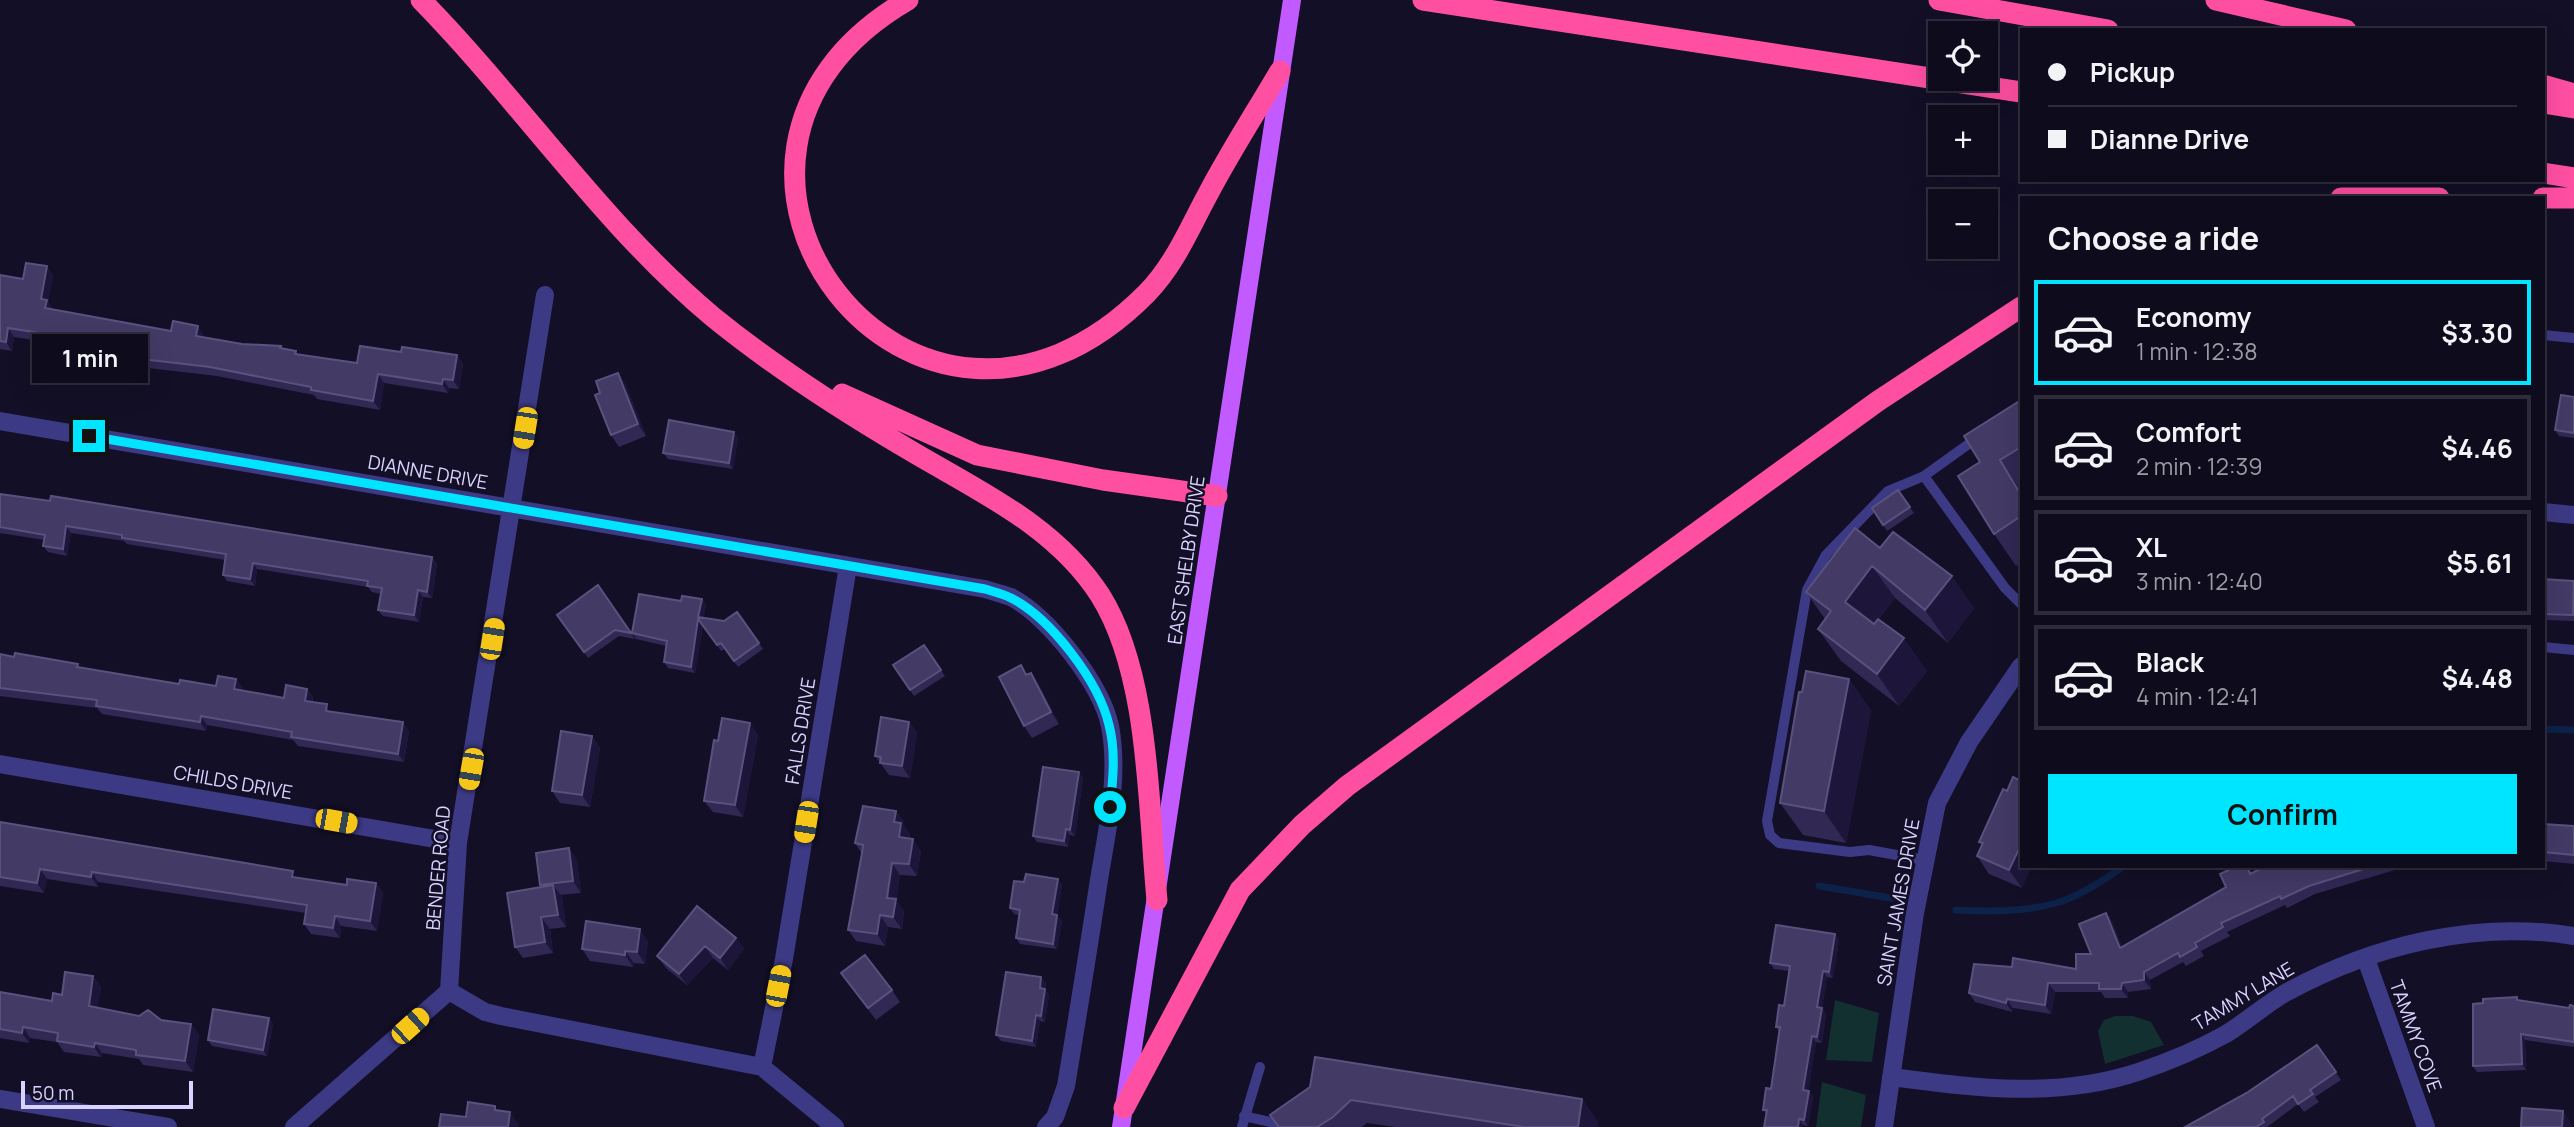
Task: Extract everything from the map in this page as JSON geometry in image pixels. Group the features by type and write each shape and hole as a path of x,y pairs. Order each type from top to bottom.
{"highway":[{"path":"421,0 651,258 711,315 780,366 904,447 1012,510 1043,532 1087,576 1114,621 1132,668 1157,900"},
{"path":"908,0 860,31 841,51 825,76 802,128 795,184 804,233 813,258 842,303 873,331 893,343 944,363 982,368 1037,362 1091,339 1132,307 1162,276 1179,252 1207,195 1280,71"},
{"path":"1423,0 2020,92"},
{"path":"1939,0 2097,28"},
{"path":"2216,0 2337,28"},
{"path":"2545,86 2574,94"},
{"path":"2545,103 2574,108"},
{"path":"2545,173 2574,178"},
{"path":"2545,198 2574,198"},
{"path":"1123,1117 1240,890 1302,825 1357,779 1878,401 2020,308"},
{"path":"780,366 977,455 1102,480 1217,496"}],"main road":[{"name":"EAST SHELBY DRIVE","path":"1123,1117 1292,0"}],"street":[{"name":"BENDER ROAD","path":"449,991 458,843 545,295"},
{"name":"DIANNE DRIVE","path":"0,421 985,589 1011,597 1036,615 1065,645 1101,702 1110,725 1113,781 1091,932 1066,1086 1055,1117 1046,1127"},
{"path":"2545,512 2574,515"},
{"name":"FALLS DRIVE","path":"762,1067 786,947 848,566"},
{"name":"SAINT JAMES DRIVE","path":"1884,1127 1924,860 1937,803 1949,778 2003,689 2020,667"},
{"name":"CHILDS DRIVE","path":"0,765 458,843"},
{"name":"TAMMY LANE","path":"1891,1077 2006,1090 2055,1089 2104,1081 2137,1072 2202,1046 2227,1033 2285,993 2366,958 2425,940 2458,934 2524,931 2574,936"},
{"name":"TAMMY COVE","path":"2366,958 2426,1127"},
{"path":"294,1127 449,991 485,1012 501,1016 762,1067 835,1127"},
{"path":"0,1099 168,1127"}],"lane":[{"path":"2545,335 2574,338"},
{"path":"1924,860 1869,850 1850,852 1779,843 1770,835 1767,821 1807,590 1826,555 1888,491 1924,476 1991,428"},
{"path":"1924,476 2005,588 2020,603"},
{"path":"2545,647 2574,650"},
{"path":"1260,1067 1243,1122 1292,1127"}],"green space":[{"path":"1835,1000 1879,1013 1872,1062 1826,1060"},
{"path":"2115,1016 2133,1016 2151,1022 2164,1045 2105,1064 2098,1031 2104,1020"},
{"path":"1822,1082 1866,1095 1861,1127 1816,1127"}],"building":[{"path":"26,263 47,266 41,299 47,300 45,308 171,331 173,321 198,326 196,336 242,344 281,346 280,348 296,351 295,354 357,363 360,346 401,352 402,347 457,355 453,380 443,379 442,384 378,374 373,401 210,367 89,353 90,348 64,344 65,337 8,328 6,342 0,341 0,275 23,279"},
{"path":"618,373 638,424 611,435 595,395 600,393 596,381"},
{"path":"2561,395 2574,397 2574,433 2555,430"},
{"path":"2020,401 2020,448 2000,460 2020,493 2020,517 1994,534 1958,476 1980,462 1964,436"},
{"path":"669,420 734,432 729,463 663,453"},
{"path":"1898,490 1910,507 1883,525 1872,508"},
{"path":"0,494 50,501 51,496 432,557 427,592 418,590 414,615 378,610 382,588 367,586 368,581 253,563 250,579 223,575 226,554 122,538 122,535 66,526 63,549 43,546 45,535 0,527"},
{"path":"1855,528 1880,548 1893,532 1952,576 1925,610 1872,566 1845,602 1874,624 1878,619 1904,638 1877,674 1818,629 1831,611 1806,592"},
{"path":"2545,579 2574,581 2573,615 2545,614"},
{"path":"598,585 631,633 615,630 584,652 557,615"},
{"path":"639,594 681,601 682,596 702,599 698,617 724,621 737,612 759,643 734,661 721,643 717,645 698,619 691,667 664,662 667,641 632,633"},
{"path":"924,645 941,670 910,690 893,665"},
{"path":"15,653 78,664 77,667 179,684 180,680 216,686 218,676 236,679 234,689 284,698 286,685 307,689 305,701 327,704 326,711 403,722 398,754 291,737 292,732 201,716 200,722 96,706 97,700 0,688 0,654 14,657"},
{"path":"1021,665 1026,675 1031,673 1051,712 1024,726 999,677"},
{"path":"1806,671 1849,679 1824,811 1780,803 1799,692 1802,692"},
{"path":"881,717 909,722 902,766 880,763 881,757 875,756"},
{"path":"722,718 750,723 735,805 704,801 714,740 718,741"},
{"path":"561,731 592,736 582,795 552,791"},
{"path":"1043,767 1079,772 1070,830 1066,829 1064,841 1033,836"},
{"path":"2013,777 2020,780 2020,847 2009,870 1977,856 1983,843 1979,842 2003,789 2007,791"},
{"path":"863,806 896,811 894,822 901,823 899,837 913,839 909,864 892,863 887,898 896,899 893,917 880,915 877,934 848,930 863,845 855,843"},
{"path":"0,822 293,871 292,877 347,885 347,879 376,883 370,921 335,916 333,928 304,924 307,905 92,872 91,877 40,869 37,883 0,877"},
{"path":"2545,824 2574,826 2574,855 2545,852"},
{"path":"569,848 573,881 540,885 536,853"},
{"path":"2233,868 2248,868 2250,874 2262,868 2367,868 2309,886 2281,899 2280,896 2221,923 2223,927 2195,943 2197,947 2180,957 2178,953 2144,972 2144,980 2122,983 2121,989 2099,989 2099,983 2048,983 2045,1005 2007,999 2006,1003 1969,993 1974,964 2012,967 2013,958 2076,969 2076,954 2091,954 2079,924 2106,913 2120,948 2226,887 2220,874"},
{"path":"1026,874 1058,879 1052,914 1057,915 1053,944 1016,938 1020,910 1010,908 1014,881 1024,882"},
{"path":"553,885 558,915 541,917 545,942 515,947 507,893"},
{"path":"697,906 736,938 720,958 705,946 679,974 657,956"},
{"path":"586,921 640,929 637,952 625,951 625,955 582,949"},
{"path":"1776,925 1835,934 1829,972 1823,971 1817,1007 1822,1008 1817,1037 1812,1036 1803,1090 1809,1091 1804,1120 1799,1119 1798,1127 1764,1127 1767,1110 1763,1110 1766,1088 1771,1089 1780,1027 1776,1027 1779,1005 1784,1006 1790,966 1770,963"},
{"path":"865,955 892,990 868,1008 841,973"},
{"path":"65,972 93,976 89,1006 139,1016 148,1010 161,1020 191,1024 185,1061 136,1055 136,1050 95,1043 94,1047 57,1041 58,1033 23,1027 22,1033 0,1029 0,992 52,1001 53,993 62,995"},
{"path":"1006,972 1041,977 1040,988 1045,989 1041,1016 1036,1015 1032,1041 996,1035"},
{"path":"2517,997 2517,1000 2569,1008 2570,1005 2574,1006 2574,1042 2521,1034 2522,1064 2473,1066 2473,1004 2483,1003 2483,999"},
{"path":"213,1009 269,1018 263,1050 208,1040"},
{"path":"2317,1045 2336,1072 2310,1090 2313,1094 2298,1104 2293,1096 2262,1119 2264,1122 2256,1127 2185,1127 2248,1092"},
{"path":"1315,1057 1582,1099 1578,1127 1524,1127 1351,1100 1333,1117 1317,1127 1279,1127 1270,1115 1310,1087"},
{"path":"468,1102 495,1106 495,1110 510,1112 508,1127 439,1127 441,1114 466,1117"},
{"path":"2522,1108 2563,1111 2562,1127 2521,1127"}],"waterway":[{"path":"2545,729 2574,730"},
{"path":"1956,910 2006,911 2056,903 2083,892 2121,868"},
{"path":"1819,886 1891,898"}],"route":[{"path":"89,436 985,589 1011,597 1036,615 1065,645 1101,702 1110,725 1113,755 1110,807"}]}
